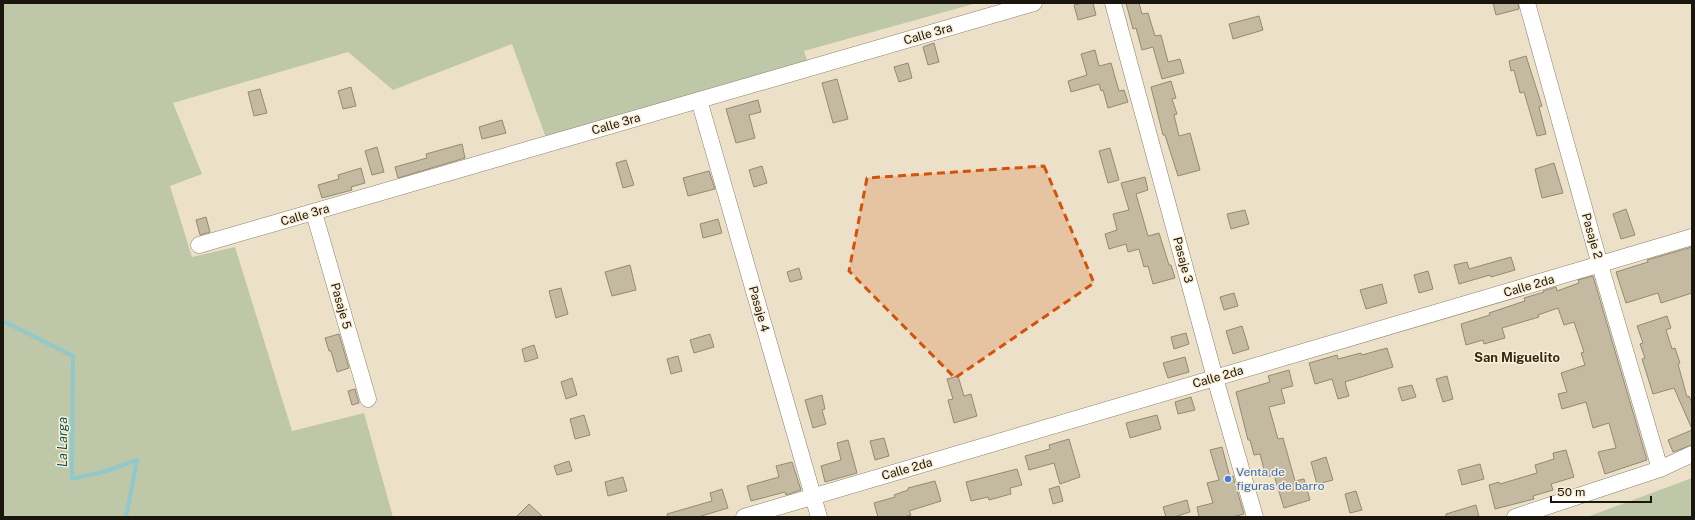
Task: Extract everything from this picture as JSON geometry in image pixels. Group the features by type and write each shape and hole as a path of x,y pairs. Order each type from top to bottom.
{"street":[{"name":"Calle 3ra","path":"199,245 314,213 1034,3"},
{"name":"Pasaje 3","path":"1113,3 1215,378 1255,517"},
{"name":"Pasaje 2","path":"1527,3 1600,265 1660,469"},
{"name":"Pasaje 4","path":"699,100 819,517"},
{"name":"Pasaje 5","path":"314,213 368,399"},
{"name":"Calle 2da","path":"744,517 1692,237"},
{"path":"1515,517 1660,469 1692,454"}],"highlighted area":[{"path":"1044,166 1094,283 955,378 849,271 867,178"}],"green space":[{"path":"3,3 977,3 804,51 809,66 550,149 512,44 393,90 348,52 173,103 202,174 170,186 192,257 235,247 292,431 364,413 393,517 3,517"},
{"path":"1692,478 1692,517 1587,517"}],"building":[{"path":"1093,3 1096,15 1078,20 1074,5"},
{"path":"1126,3 1139,3 1142,14 1148,13 1155,36 1161,35 1168,62 1180,59 1184,73 1162,79 1153,47 1142,50 1136,28 1133,29"},
{"path":"1493,3 1518,3 1519,9 1496,15"},
{"path":"1259,16 1263,30 1233,39 1229,24"},
{"path":"934,43 939,62 928,65 923,47"},
{"path":"1095,50 1099,66 1111,63 1119,91 1124,90 1128,102 1108,108 1103,90 1101,91 1099,84 1071,92 1068,81 1087,75 1081,54"},
{"path":"1526,56 1542,106 1539,107 1546,134 1537,136 1524,92 1520,93 1514,70 1511,71 1509,61"},
{"path":"908,63 912,78 899,82 894,67"},
{"path":"837,79 848,119 833,123 822,83"},
{"path":"1171,81 1176,98 1172,99 1177,114 1174,115 1179,136 1190,133 1200,170 1178,176 1165,135 1163,135 1151,87"},
{"path":"351,87 356,106 343,109 338,91"},
{"path":"260,89 267,113 254,116 248,92"},
{"path":"758,100 761,112 749,115 755,138 736,143 726,109"},
{"path":"502,120 506,133 482,139 479,127"},
{"path":"462,144 465,158 398,178 395,167 427,158 426,154"},
{"path":"377,147 384,172 372,175 365,151"},
{"path":"1110,148 1119,180 1108,183 1099,151"},
{"path":"626,160 634,185 623,188 616,163"},
{"path":"1554,163 1563,193 1542,198 1535,169"},
{"path":"762,166 767,183 754,187 749,170"},
{"path":"361,168 365,183 351,187 352,190 322,198 318,185 339,179 338,175"},
{"path":"709,171 715,189 688,196 683,178"},
{"path":"1145,177 1148,190 1136,194 1148,236 1159,233 1169,265 1171,265 1175,278 1153,284 1148,266 1144,267 1139,249 1128,252 1126,244 1109,249 1105,234 1117,230 1113,214 1129,210 1121,183"},
{"path":"1626,209 1635,235 1621,239 1613,214"},
{"path":"1245,210 1249,224 1231,229 1227,214"},
{"path":"206,217 210,232 200,235 196,220"},
{"path":"718,219 722,233 703,238 700,224"},
{"path":"1692,247 1692,293 1661,303 1658,293 1626,303 1616,272 1648,262 1647,260"},
{"path":"1511,257 1515,270 1491,277 1490,275 1459,284 1454,265 1467,262 1469,269"},
{"path":"630,265 636,290 612,296 605,272"},
{"path":"799,268 802,279 790,282 787,272"},
{"path":"1428,271 1433,289 1419,293 1414,275"},
{"path":"1593,276 1647,460 1605,474 1598,452 1616,448 1609,423 1593,428 1586,402 1562,409 1558,394 1567,392 1561,373 1585,365 1581,353 1584,352 1574,322 1564,325 1558,308 1538,315 1539,317 1502,328 1505,338 1484,344 1483,340 1466,345 1461,324 1490,315 1489,313 1525,301 1524,298 1544,292 1543,291 1556,287 1557,291 1579,283 1578,280"},
{"path":"1382,284 1387,303 1366,309 1360,290"},
{"path":"561,288 568,314 556,318 549,291"},
{"path":"1234,293 1238,306 1224,310 1220,297"},
{"path":"1667,316 1671,328 1666,330 1672,349 1675,348 1680,363 1678,364 1687,397 1689,396 1692,403 1692,429 1674,388 1653,394 1642,359 1645,358 1640,344 1643,343 1637,326"},
{"path":"1242,326 1249,349 1233,354 1226,331"},
{"path":"1186,333 1189,344 1174,349 1171,337"},
{"path":"339,334 349,368 337,372 331,351 329,351 325,338"},
{"path":"710,334 714,347 694,353 690,340"},
{"path":"534,345 538,358 525,362 522,349"},
{"path":"1387,348 1393,367 1345,382 1349,396 1338,399 1332,379 1315,384 1309,363 1337,355 1338,359 1361,353 1362,355"},
{"path":"678,356 682,371 671,374 667,359"},
{"path":"1185,357 1189,372 1168,378 1163,363"},
{"path":"1289,370 1293,386 1281,389 1285,403 1269,407 1278,439 1283,438 1295,481 1304,479 1310,500 1284,508 1274,475 1266,477 1260,454 1254,455 1250,440 1248,440 1236,392 1270,382 1268,376"},
{"path":"958,376 964,396 971,394 977,416 954,423 948,400 953,399 947,379"},
{"path":"1447,376 1453,399 1443,402 1436,379"},
{"path":"572,378 577,395 566,399 561,382"},
{"path":"1412,385 1416,397 1402,401 1398,388"},
{"path":"355,389 359,403 352,405 348,391"},
{"path":"822,395 825,409 822,410 826,424 813,428 805,400"},
{"path":"1191,397 1195,410 1178,414 1175,402"},
{"path":"584,415 590,435 575,439 570,419"},
{"path":"1157,415 1161,429 1130,438 1126,423"},
{"path":"1692,430 1692,445 1673,452 1668,440"},
{"path":"884,438 889,456 875,460 870,441"},
{"path":"1069,439 1080,477 1060,484 1054,463 1029,470 1025,456 1050,449 1049,445"},
{"path":"848,440 857,473 825,482 821,466 841,460 837,443"},
{"path":"1222,447 1230,477 1233,476 1244,514 1232,517 1199,517 1197,507 1213,503 1207,483 1219,480 1210,450"},
{"path":"1566,450 1574,477 1551,484 1553,490 1533,496 1534,499 1495,509 1489,485 1499,482 1500,484 1537,473 1535,465 1554,459 1553,453"},
{"path":"1326,457 1333,480 1317,484 1311,462"},
{"path":"569,461 572,471 557,475 554,466"},
{"path":"792,462 801,490 786,495 785,492 751,501 747,486 779,477 776,466"},
{"path":"1480,464 1484,479 1462,485 1458,470"},
{"path":"1017,469 1022,485 1010,488 1011,494 989,500 988,497 971,501 966,482"},
{"path":"623,477 627,491 608,496 605,482"},
{"path":"935,481 941,501 909,511 911,515 904,517 878,517 874,503 895,497 894,495 908,490 908,488"},
{"path":"1059,486 1063,501 1053,504 1049,489"},
{"path":"722,489 728,508 698,517 668,517 667,514 712,501 710,493"},
{"path":"1356,491 1362,510 1350,513 1345,494"},
{"path":"1187,500 1190,512 1174,517 1166,517 1163,507"},
{"path":"529,504 543,517 516,517"},
{"path":"1476,505 1479,517 1446,517 1446,514"}],"waterway":[{"name":"La Larga","path":"3,321 73,356 72,479 106,471 137,460 126,517"}],"place":[{"name":"Venta de figuras de barro","path":"1228,479"}],"district":[{"name":"San Miguelito","path":"1517,357"}]}
